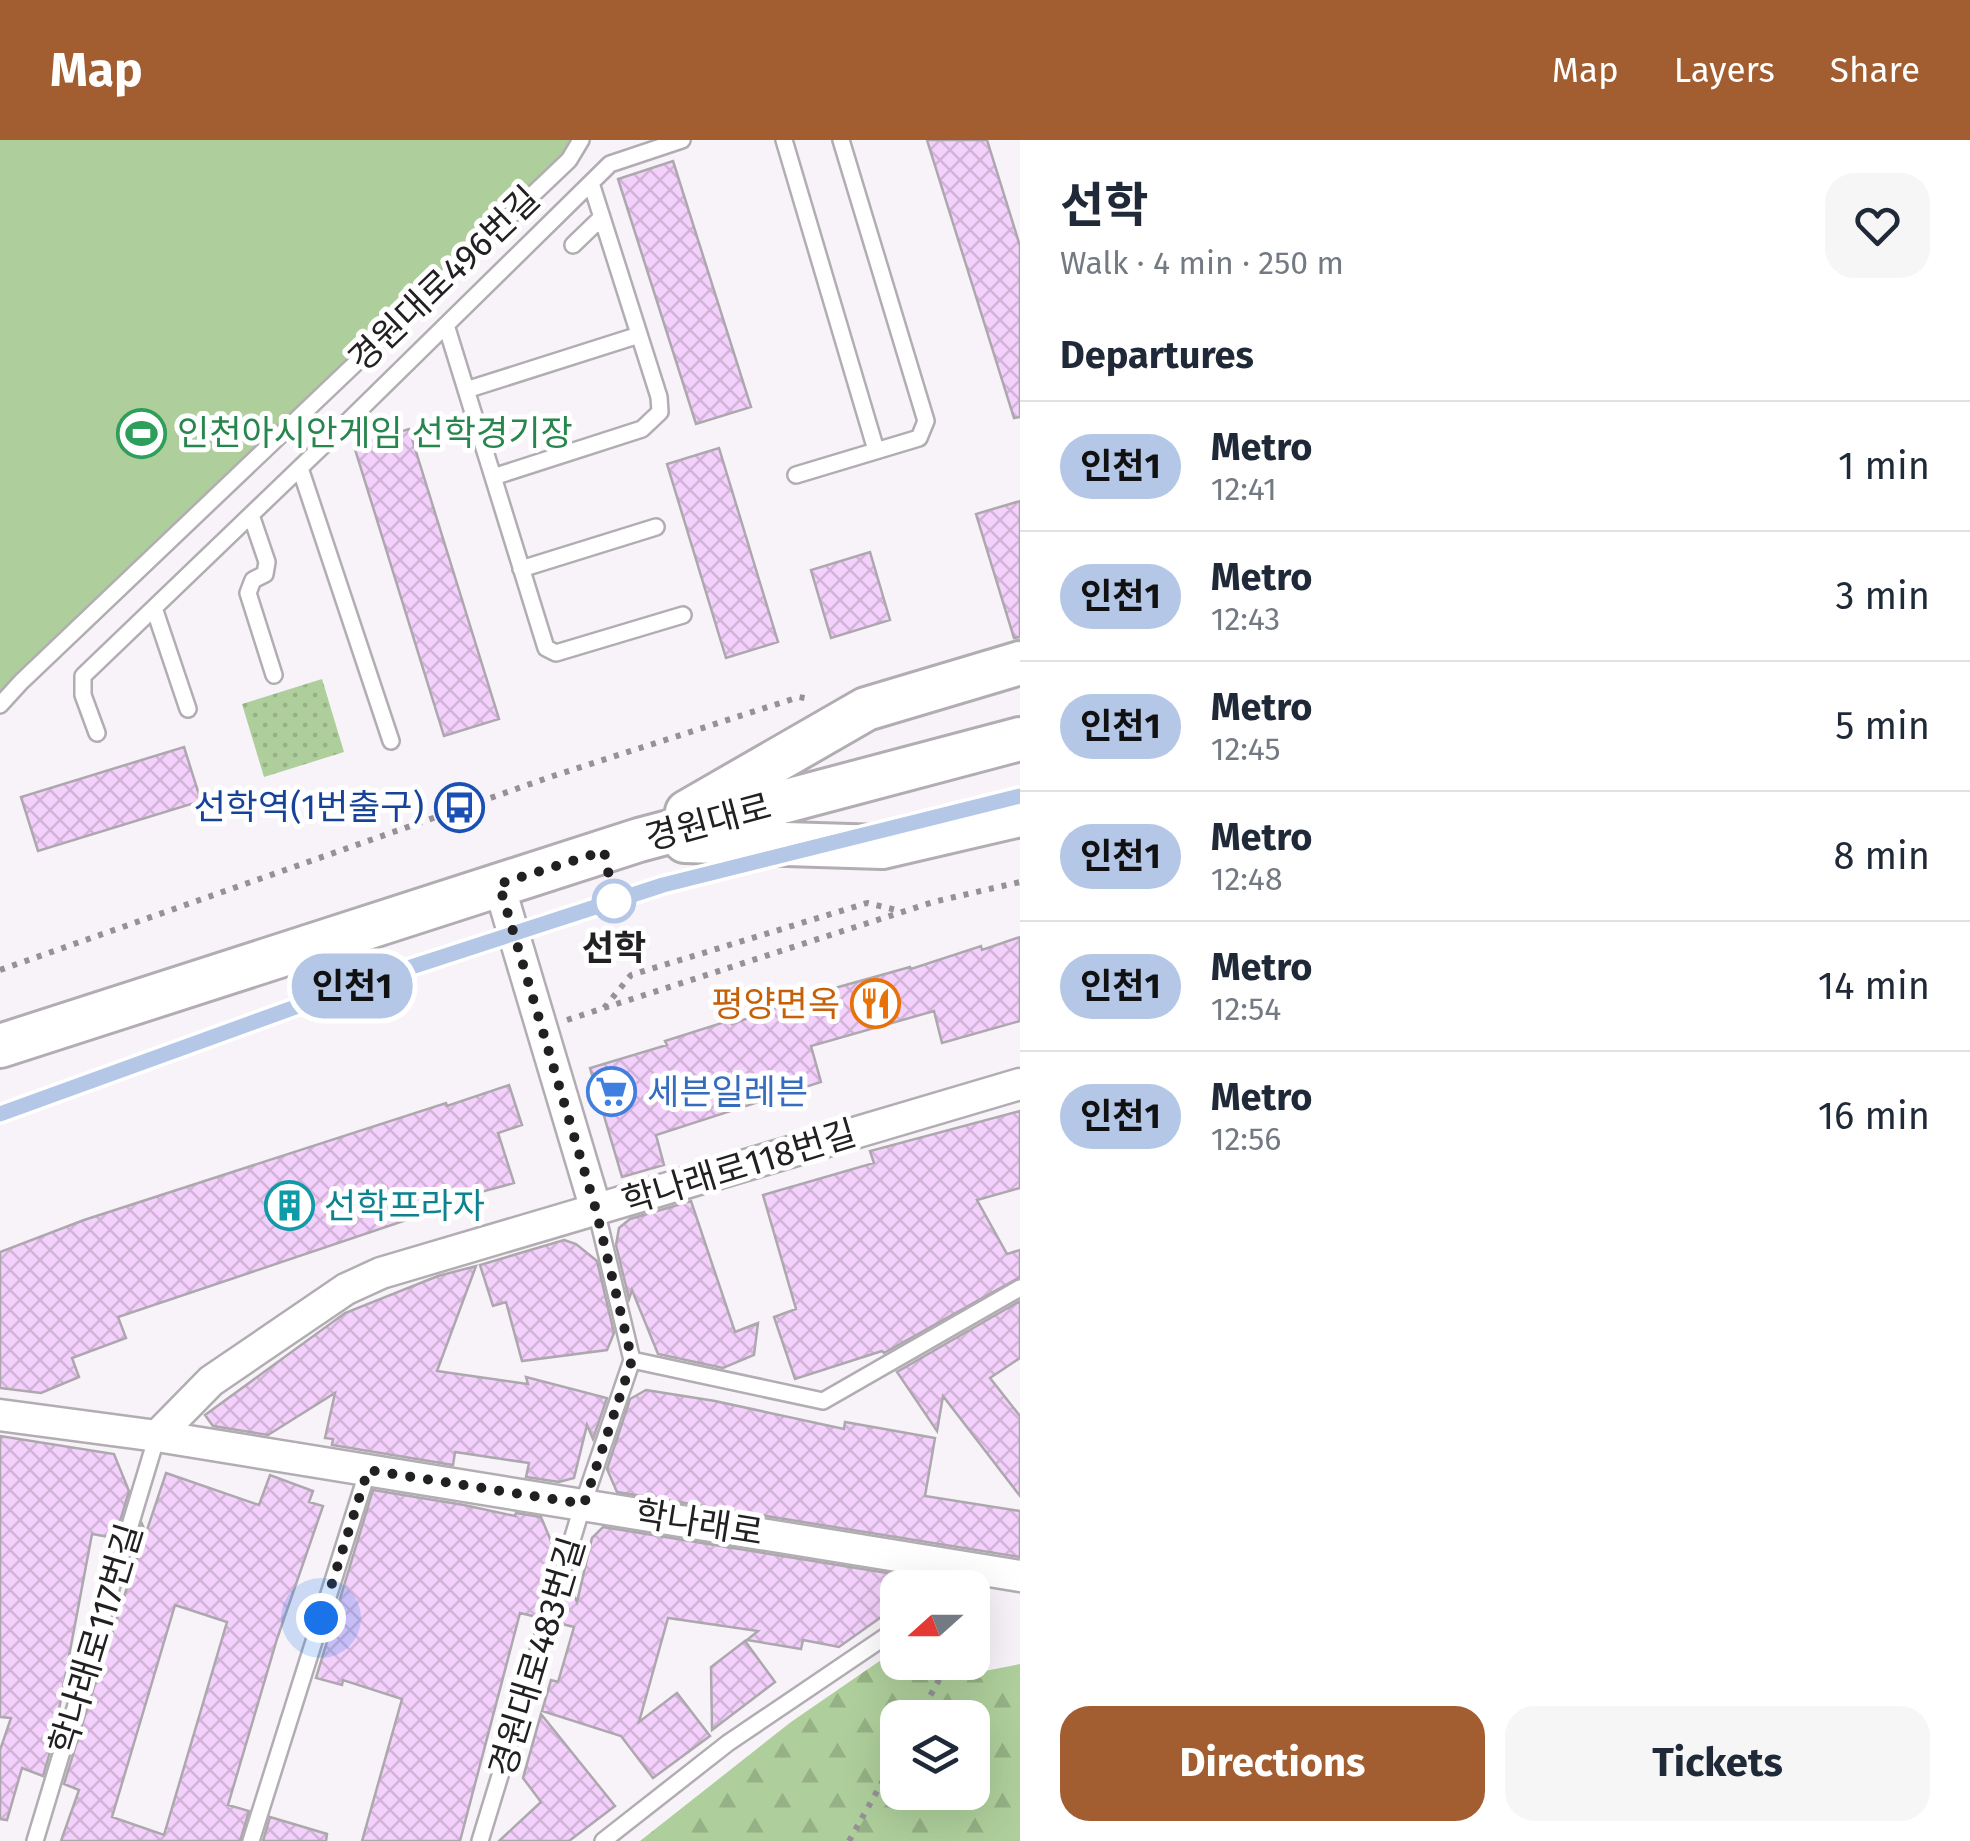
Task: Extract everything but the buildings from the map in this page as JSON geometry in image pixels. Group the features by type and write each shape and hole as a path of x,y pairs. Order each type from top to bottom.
{"main road":[{"path":"640,840 866,709 1020,664"},
{"name":"경원대로","path":"0,1046 640,840 1020,738"},
{"path":"640,840 882,847 1020,814"}],"street":[{"path":"499,884 596,1210"},
{"name":"학나래로118번길","path":"157,1436 211,1382 346,1288 382,1273 1020,1084"},
{"name":"학나래로","path":"0,1415 157,1436 983,1570"},
{"name":"학나래로","path":"990,1571 1020,1576"}],"lane":[{"name":"경원대로496번길","path":"0,705 569,160 581,140"},
{"path":"97,733 83,695 83,676 610,164 682,140"},
{"path":"784,140 876,450"},
{"path":"796,475 919,438 926,422 841,140"},
{"path":"493,477 642,428 660,412 591,182"},
{"path":"573,245 602,217"},
{"path":"446,325 546,648 556,652 683,614"},
{"path":"466,390 640,335"},
{"path":"300,468 391,741"},
{"path":"250,515 267,562 265,574 253,580 248,593 274,675"},
{"path":"521,569 656,527"},
{"path":"154,608 188,709"},
{"path":"596,1210 632,1360 823,1401 1020,1288"},
{"name":"경원대로483번길","path":"480,1841 632,1360"},
{"name":"학나래로117번길","path":"35,1841 157,1436"},
{"path":"251,1841 368,1470"},
{"path":"602,1841 728,1743 880,1640"}],"path":[{"path":"0,970 553,776 798,696"},
{"path":"542,1028 934,902 1020,882"},
{"path":"604,1008 631,975 867,903 904,912"},
{"path":"849,1841 880,1786"}],"green space":[{"name":"인천아시안게임 선학경기장","path":"0,140 581,140 0,707"},
{"path":"322,679 344,752 264,777 242,704"},
{"path":"880,1661 880,1680 990,1680 990,1670 1020,1664 1020,1841 640,1841 791,1722"}],"metro line":[{"name":"인천1","path":"0,1114 359,984 663,885 1020,796"}],"place":[{"name":"인천아시안게임 선학경기장","path":"142,433"},
{"name":"선학역(1번출구)","path":"459,807"},
{"name":"선학","path":"614,901"},
{"name":"평양면옥","path":"875,1004"},
{"name":"세븐일레븐","path":"612,1092"},
{"name":"선학프라자","path":"289,1206"}],"route":[{"path":"321,1618 368,1470 584,1504 632,1360 596,1210 499,884 604,851 614,901"}]}
